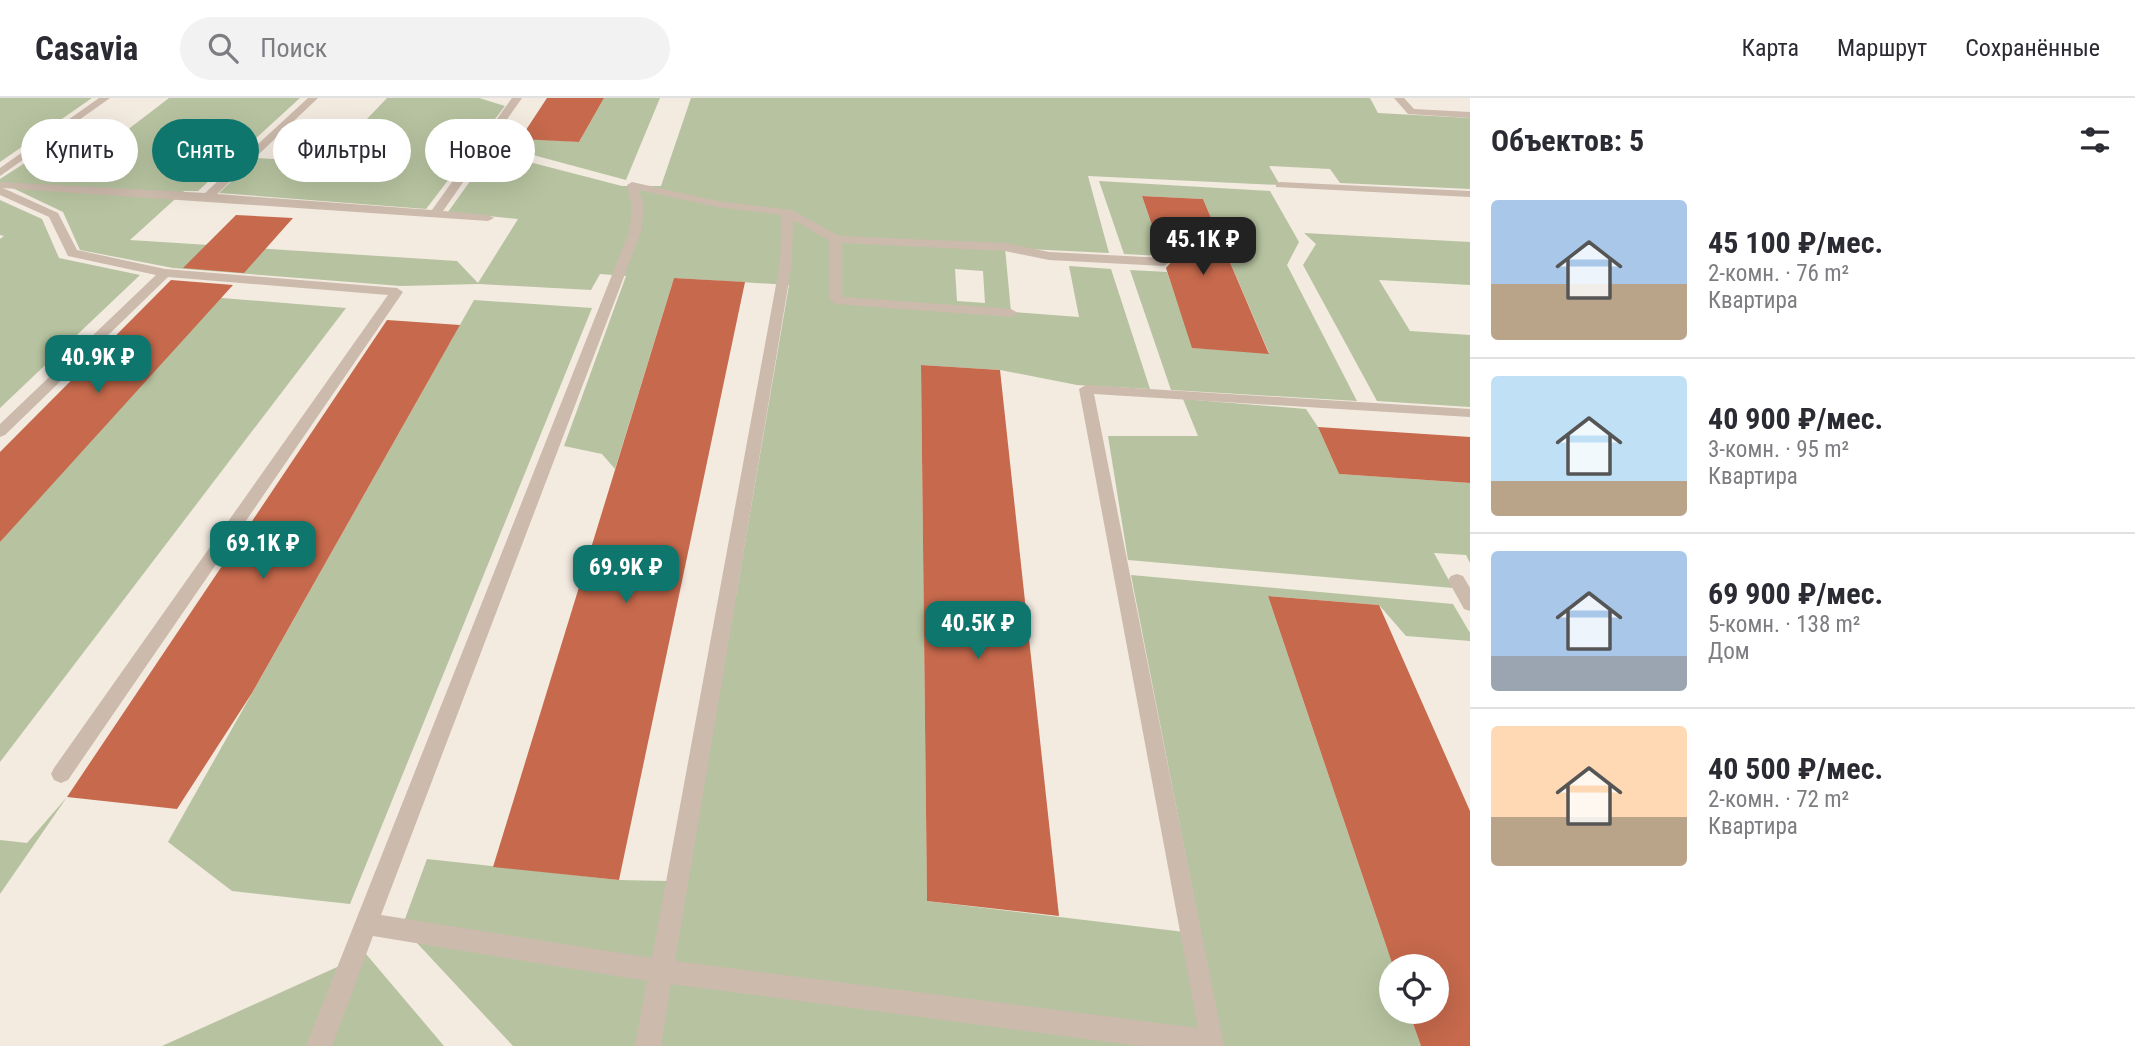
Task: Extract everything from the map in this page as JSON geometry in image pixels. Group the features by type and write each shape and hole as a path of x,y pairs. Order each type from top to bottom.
{"lane":[{"path":"0,173 105,98"},
{"path":"208,197 313,98"},
{"path":"435,214 517,98"},
{"path":"1399,98 1411,111 1470,114"},
{"path":"0,185 488,218"},
{"path":"319,1046 635,232 638,206 632,185 718,204 788,212 836,239 1005,247 1049,256 1164,262"},
{"path":"1280,185 1470,194"},
{"path":"0,191 54,215 72,253 165,274 397,292 61,774"},
{"path":"648,1046 786,263 788,212"},
{"path":"836,239 836,300 1011,313"},
{"path":"0,432 165,274"},
{"path":"365,924 661,971 1213,1043 1086,389 1470,413"},
{"path":"1470,581 1457,580 1470,604"}],"green space":[{"path":"0,98 92,98 62,119 21,119 21,147 0,162"},
{"path":"169,98 300,98 277,119 273,119 273,123 259,135 259,119 152,119 152,182 208,182 198,191 184,191 130,240 457,261 478,283 518,219 448,212 470,182 535,182 535,163 622,186 661,186 691,98 1370,98 1378,113 1470,118 1470,189 1340,183 1330,169 1269,166 1280,185 1088,176 1109,253 1005,248 1011,312 1079,317 1069,266 1111,269 1150,389 1077,385 1000,370 921,365 927,901 1201,934 1131,575 1453,604 1470,633 1470,641 1406,636 1379,605 1268,596 1389,954 1379,954 1379,1024 1413,1024 1421,1046 659,1046 789,285 674,278 615,469 602,454 564,446 626,276 600,274 591,290 479,284 401,286 173,268 80,250 63,212 0,182 0,179 21,166 21,182 138,182 138,122","holes":["955,269 983,271 985,303 957,301"]},
{"path":"387,98 479,98 505,106 495,119 425,119 425,182 447,182 426,209 219,193 231,182 259,182 259,158 273,159 273,182 411,182 411,119 367,119"},
{"path":"604,98 660,98 626,180 535,156 535,139 579,142"},
{"path":"1099,181 1270,191 1299,242 1287,265 1357,401 1171,390 1130,270 1167,272 1193,348 1269,353 1203,199 1142,196 1162,256 1124,254"},
{"path":"0,200 42,219 59,258 140,275 0,408 0,239 4,236 0,235"},
{"path":"1304,233 1470,242 1470,285 1379,280 1410,331 1470,335 1470,407 1377,401 1303,265 1316,244"},
{"path":"173,294 346,308 0,762 0,542"},
{"path":"474,300 592,308 350,904 232,891 168,842"},
{"path":"1183,399 1306,409 1318,427 1339,474 1470,483 1470,563 1466,555 1434,553 1453,588 1128,560 1108,436 1198,436"},
{"path":"67,797 0,894 0,840 27,843"},
{"path":"427,859 619,880 668,881 637,1046 513,1046 402,927"},
{"path":"366,954 444,1046 162,1046"}],"building":[{"path":"547,98 604,98 579,142 535,140 533,119"},
{"path":"1142,196 1203,199 1269,354 1192,348 1166,268 1172,261 1162,255"},
{"path":"236,215 293,218 244,273 183,268"},
{"path":"674,278 745,282 619,880 493,867"},
{"path":"171,280 233,285 0,542 0,452"},
{"path":"387,320 460,325 252,693 177,809 67,797"},
{"path":"921,365 1000,370 1059,916 927,901"},
{"path":"1318,427 1470,437 1470,483 1339,474"},
{"path":"1268,596 1379,605 1470,811 1470,1046 1421,1046 1413,1024 1449,1024 1449,954 1389,954"}]}
